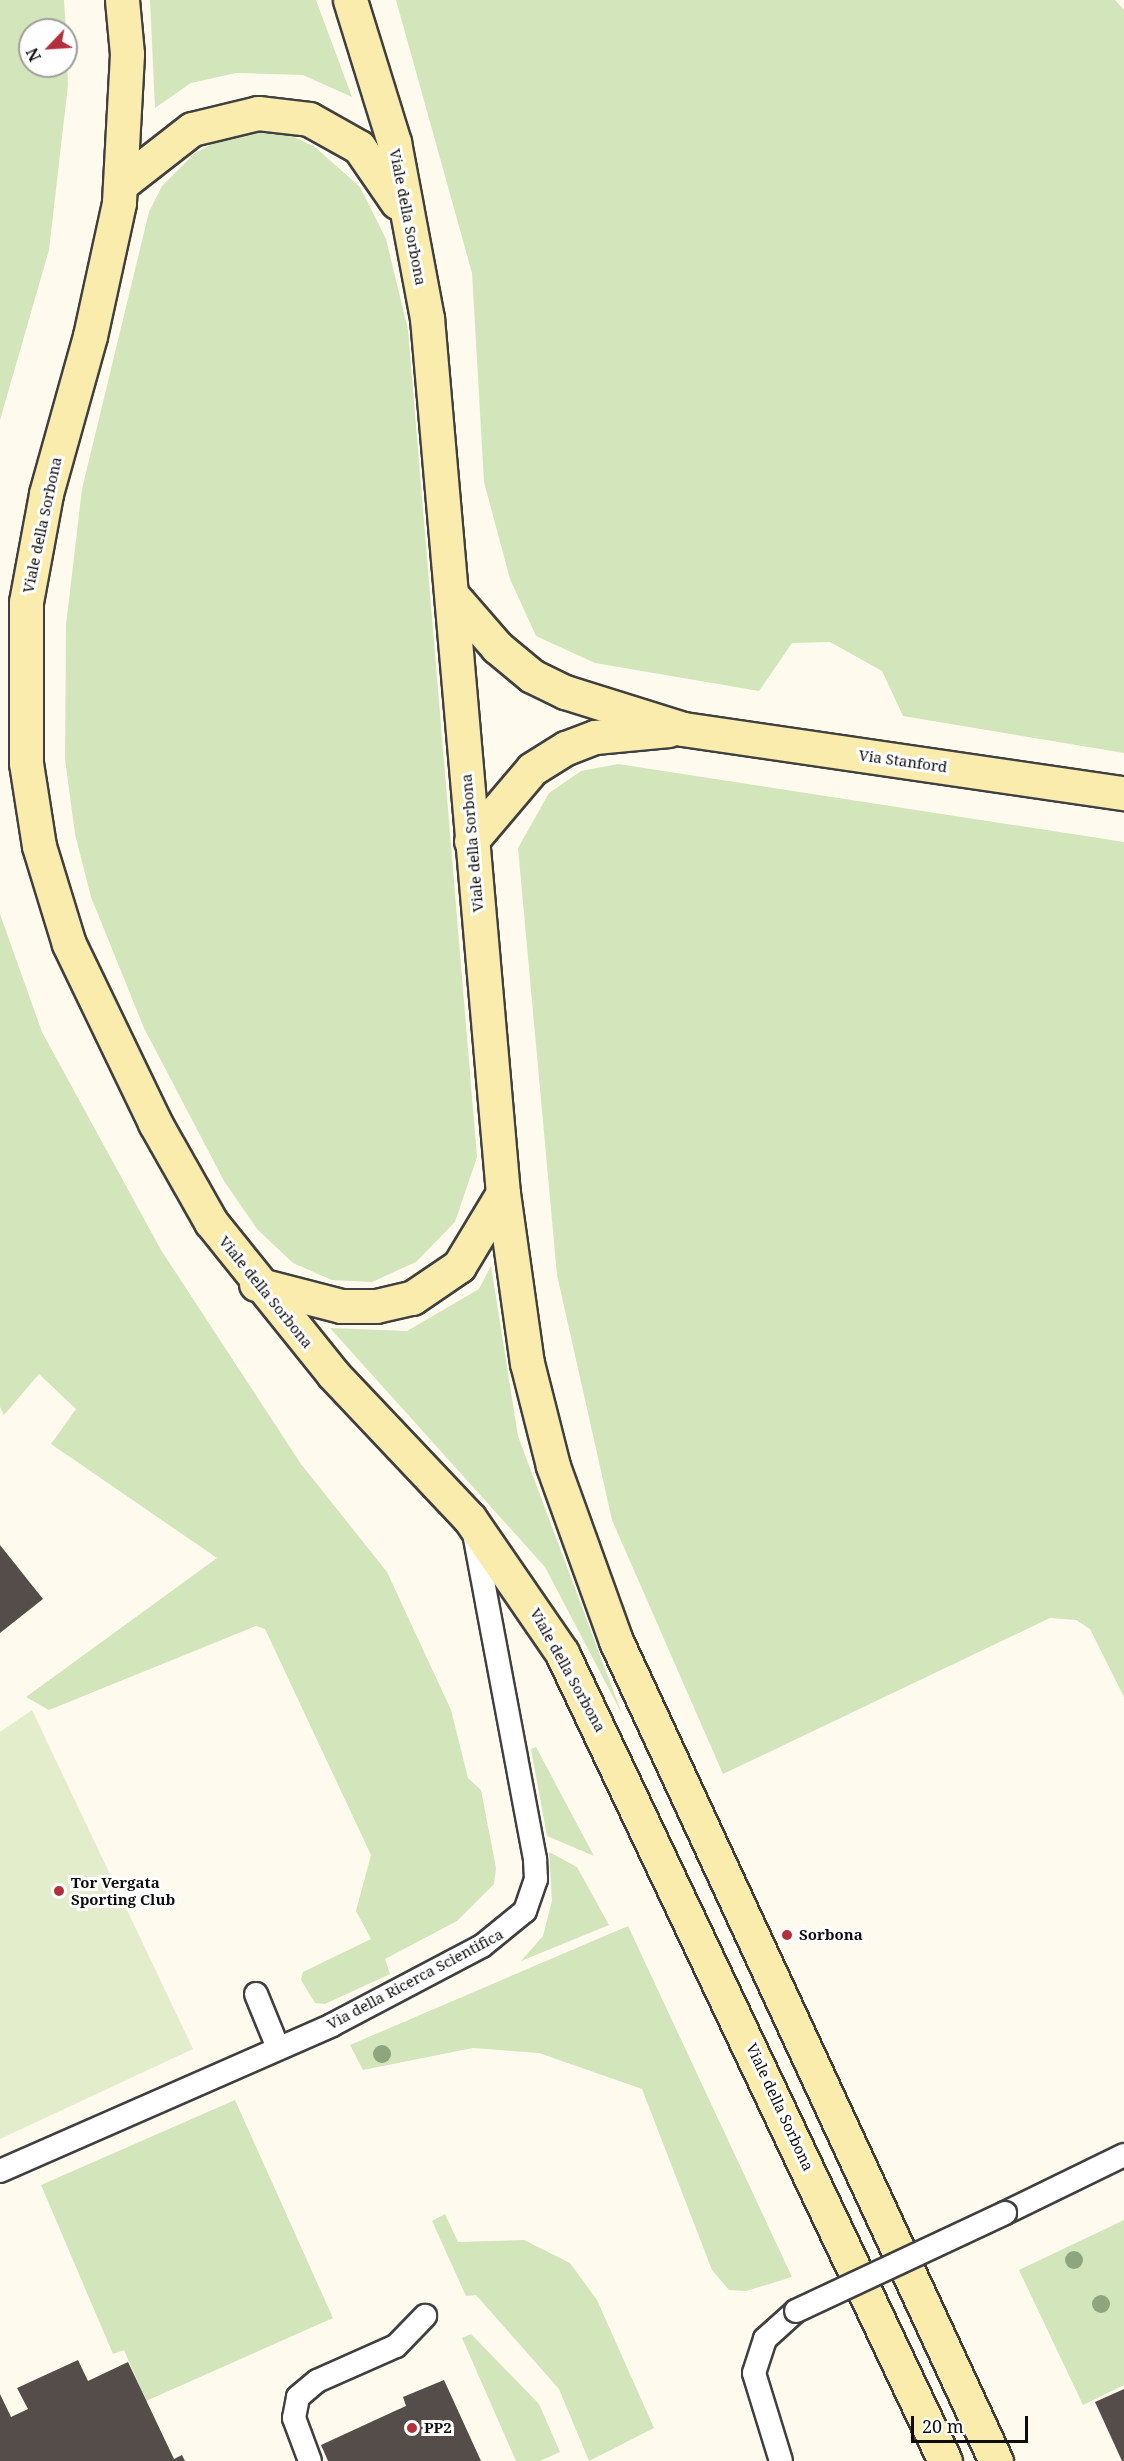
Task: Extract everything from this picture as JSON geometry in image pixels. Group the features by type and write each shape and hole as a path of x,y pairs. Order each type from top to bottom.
{"street":[{"name":"Viale della Sorbona","path":"122,0 127,54 120,185 90,336 33,556 22,683 26,763 39,846 77,966 196,1197 256,1284 470,1519 524,1592 597,1719 945,2461"},
{"name":"Viale della Sorbona","path":"350,0 391,132 415,245 452,596 471,841 503,1193 530,1373 553,1467 595,1590 996,2461"},
{"path":"120,185 174,141 214,120 285,114 330,129 359,147 388,184 415,245"},
{"name":"Via Stanford","path":"452,596 497,647 532,676 565,693 682,729 1124,793"},
{"name":"Via Stanford","path":"471,841 532,769 566,748 595,737 682,729"},
{"path":"256,1284 341,1306 376,1306 412,1298 459,1266 503,1193"}],"lane":[{"name":"Via della Ricerca Scientifica","path":"0,2171 278,2048 482,1946 511,1926 532,1895 533,1846 470,1519"},
{"path":"256,1994 278,2048"},
{"path":"781,2461 754,2373 765,2339 796,2311 1124,2155"},
{"path":"310,2461 294,2418 298,2397 317,2381 396,2346 425,2316"}],"green space":[{"path":"0,0 64,0 65,18 18,18 18,78 68,78 68,85 49,250 0,420"},
{"path":"150,0 316,0 352,97 303,75 236,73 191,83 155,108"},
{"path":"396,0 1115,0 1124,10 1124,753 903,716 882,671 830,642 792,643 759,691 595,663 536,636 510,579 484,482 472,273"},
{"path":"255,132 288,134 315,147 360,187 386,239 408,330 477,1157 455,1222 416,1262 372,1282 332,1280 293,1263 257,1229 224,1181 144,1028 91,897 75,834 65,759 66,625 82,489 149,212 162,186 195,153 224,138"},
{"path":"618,764 1124,842 1124,1697 1090,1629 1076,1620 1050,1618 723,1774 612,1520 557,1275 518,848 549,793 581,771"},
{"path":"0,914 42,1032 161,1250 301,1464 387,1572 451,1710 468,1778 481,1790 496,1868 494,1884 457,1921 385,1959 390,1974 325,2004 315,2003 301,1980 303,1972 371,1939 356,1911 371,1855 265,1629 256,1626 49,1710 26,1697 217,1558 51,1444 76,1409 39,1374 4,1415 0,1407"},
{"path":"491,1266 518,1436 622,1714 545,1567 330,1328 407,1331 479,1289"},
{"name":"Tor Vergata Sporting Club","path":"32,1710 193,2049 0,2139 0,1732"},
{"path":"536,1747 594,1856 547,1836 531,1749"},
{"path":"549,1852 577,1867 609,1925 521,1961 543,1936 552,1901"},
{"path":"628,1926 792,2277 746,2291 729,2290 712,2270 642,2089 539,2053 473,2048 363,2070 350,2045"},
{"path":"235,2100 333,2318 146,2401 124,2350 113,2354 41,2185"},
{"path":"445,2214 458,2242 524,2240 570,2263 597,2300 654,2428 589,2461 559,2389 476,2295 466,2296 432,2221"},
{"path":"1124,2220 1124,2385 1083,2405 1019,2270"},
{"path":"471,2334 539,2404 560,2452 540,2461 516,2461 462,2338"}],"building":[{"path":"0,1545 43,1599 0,1633"},
{"path":"78,2360 88,2381 128,2362 174,2459 182,2455 185,2461 0,2461 0,2394 11,2417 28,2409 17,2388"},
{"name":"PP2","path":"444,2380 481,2461 328,2461 321,2445 406,2406 403,2397"},
{"path":"1124,2389 1124,2461 1122,2461 1095,2402"}],"place":[{"name":"Tor Vergata Sporting Club","path":"59,1891"},
{"name":"Sorbona","path":"787,1935"},
{"name":"PP2","path":"412,2428"}]}
